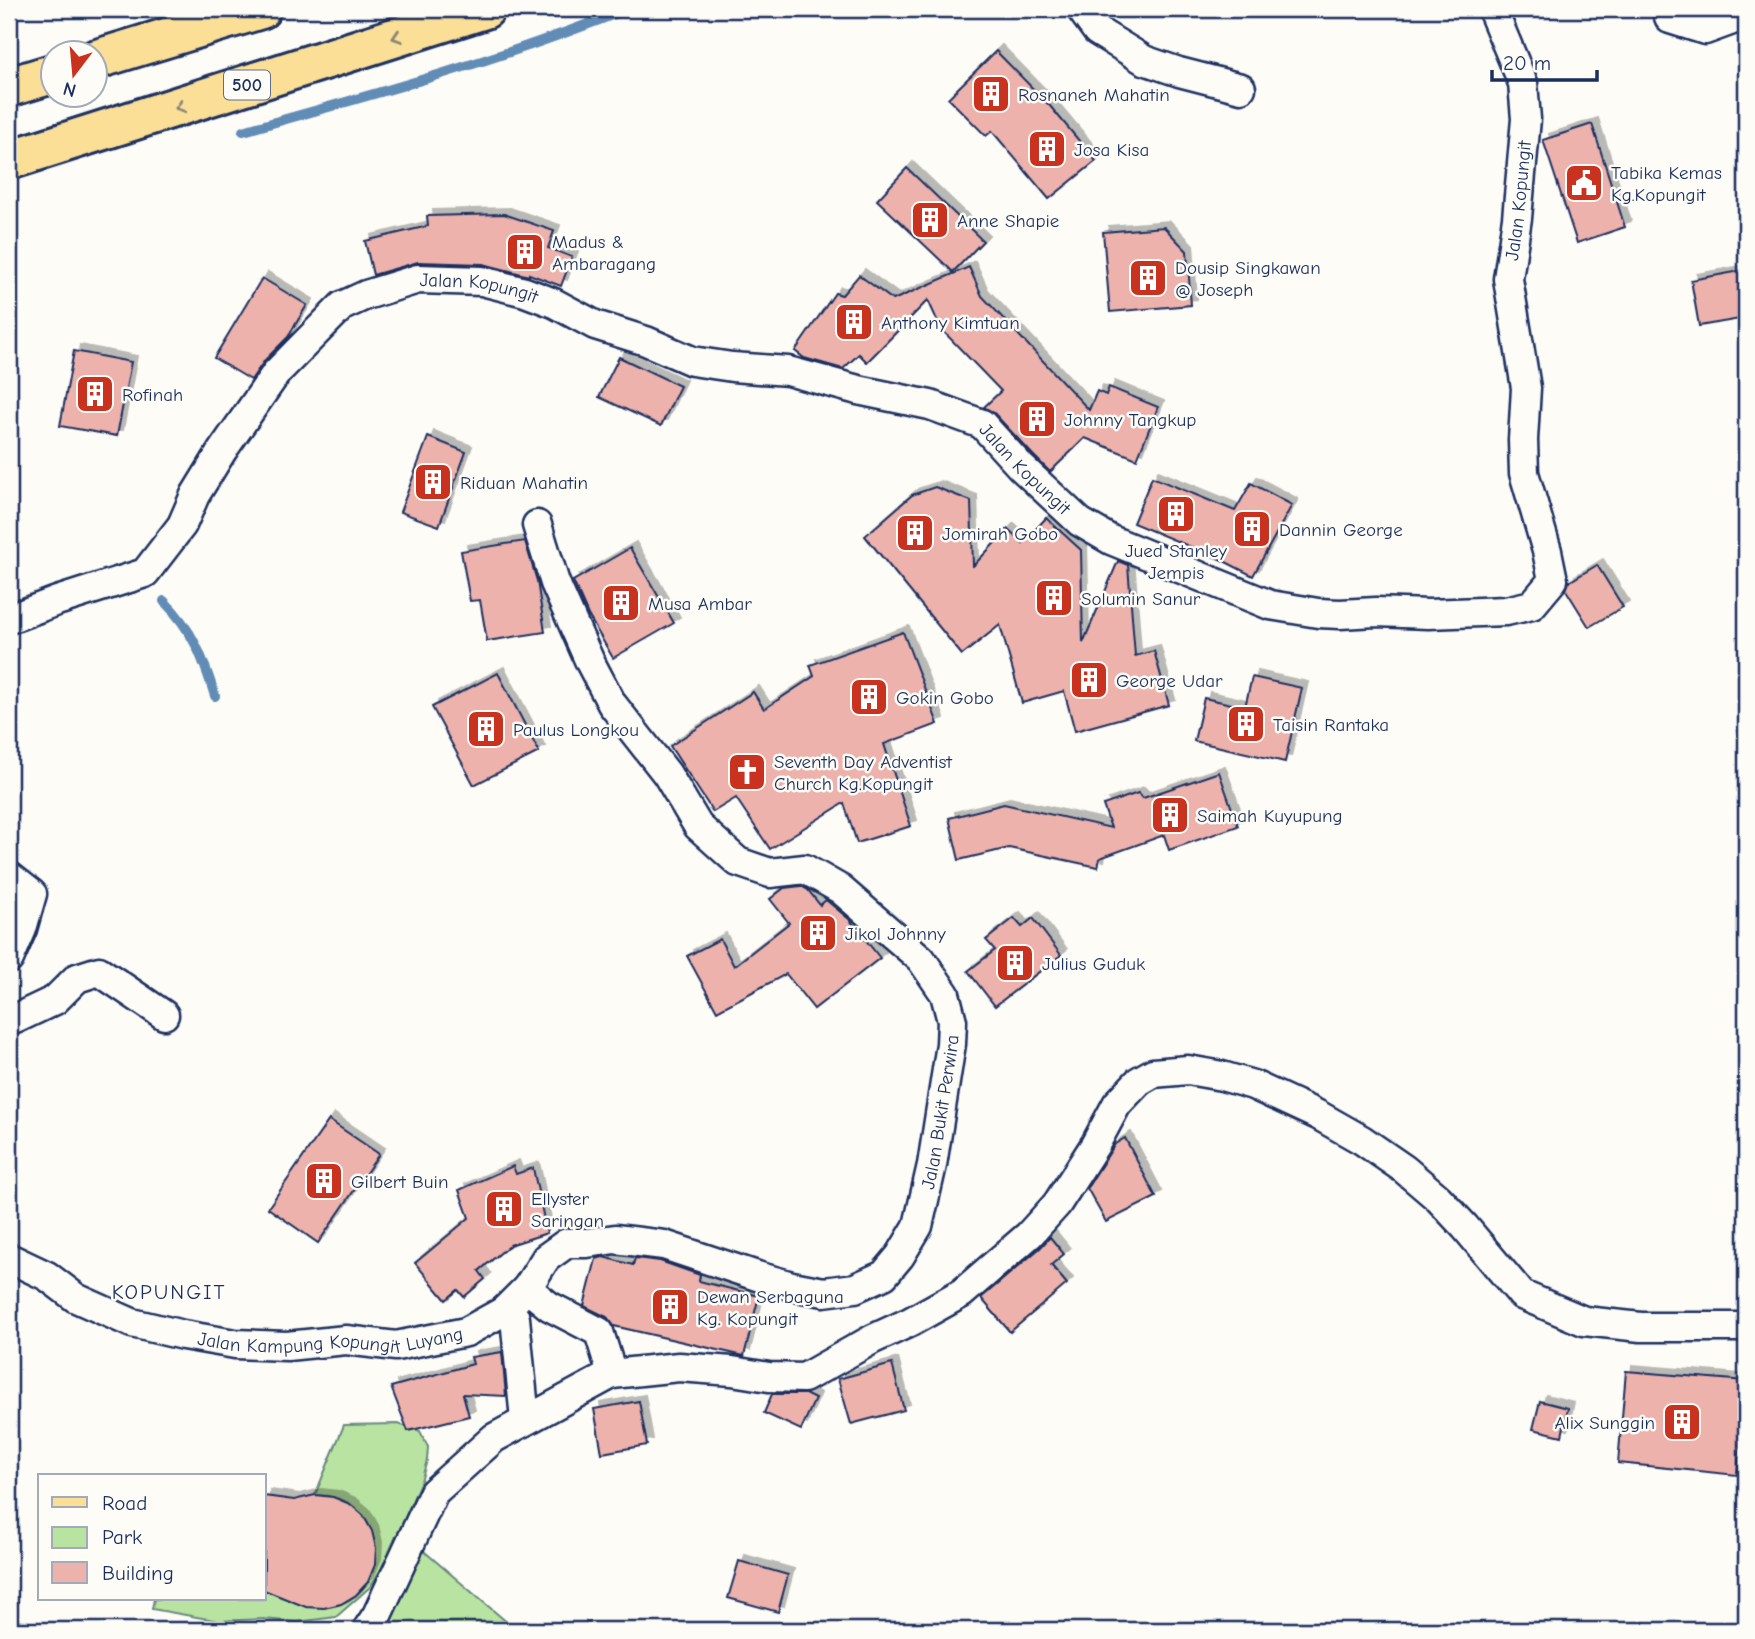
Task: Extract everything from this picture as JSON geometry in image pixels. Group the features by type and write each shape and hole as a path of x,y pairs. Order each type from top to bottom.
{"main road":[{"path":"108,56 261,9"},
{"name":"500","path":"9,160 485,9"},
{"path":"9,87 38,78"}],"street":[{"path":"1081,9 1097,31 1144,60 1241,88"},
{"name":"Jalan Kopungit","path":"9,619 145,573 182,525 195,495 222,451 277,372 342,306 366,295 418,279 482,281 554,303 595,325 646,341 692,361 732,368 788,371 858,390 930,405 982,424 1021,467 1080,522 1111,540 1270,605 1318,613 1428,614 1506,611 1532,605 1553,580 1524,473 1526,388 1508,279 1517,218 1526,118 1523,83 1492,9"},
{"path":"1665,9 1670,19 1705,30 1746,15"},
{"name":"Jalan Bukit Perwira","path":"527,1288 546,1258 567,1242 587,1243 615,1239 664,1245 757,1276 824,1292 855,1288 884,1275 900,1256 918,1226 932,1165 951,1044 952,1021 945,994 921,959 840,889 805,869 770,873 738,862 698,826 667,774 612,704 555,583 537,525"},
{"path":"9,876 32,894 22,929 9,959"},
{"path":"9,1016 15,1019 55,1000 77,978 99,971 164,1016"},
{"path":"367,1630 377,1615 434,1492 494,1438 612,1374 679,1367 804,1378 962,1293 1029,1235 1057,1204 1095,1145 1117,1104 1139,1081 1153,1073 1188,1070 1253,1085 1318,1115 1362,1140 1404,1169 1438,1198 1522,1295 1584,1321 1641,1327 1746,1327"},
{"name":"Jalan Kampung Kopungit Luyang","path":"9,1258 47,1276 76,1298 132,1323 235,1344 287,1346 346,1340 396,1346 466,1332 504,1311 527,1288"},
{"path":"527,1288 549,1306 599,1332 612,1374"},
{"path":"504,1311 515,1318 525,1420"}],"green space":[{"path":"398,1424 420,1431 428,1447 422,1478 388,1558 370,1587 336,1617 297,1622 263,1619 219,1621 152,1609 154,1600 266,1600 266,1563 306,1607 334,1606 355,1596 367,1583 374,1566 375,1549 371,1531 363,1516 350,1504 330,1496 315,1495 344,1425"},
{"path":"418,1546 509,1624 515,1630 381,1630"}],"building":[{"path":"996,51 1050,106 1096,161 1049,199 992,131 986,136 948,98"},
{"name":"Tabika Kemas Kg.Kopungit","path":"1592,124 1625,227 1577,243 1543,140"},
{"name":"Anne Shapie","path":"907,168 983,241 953,272 877,200"},
{"path":"504,214 554,231 548,248 572,257 561,286 529,274 483,264 418,262 373,275 365,241 428,226 427,216"},
{"name":"Dousip Singkawan @ Joseph","path":"1164,227 1187,251 1191,305 1110,312 1103,232"},
{"path":"969,267 982,296 1089,410 1097,391 1106,395 1109,387 1158,407 1137,459 1085,438 1050,472 994,413 984,407 1001,391 941,329 928,300 867,362 859,354 843,369 804,358 795,351 835,293 842,295 859,275 893,300"},
{"path":"1746,270 1746,318 1699,326 1691,280"},
{"path":"262,278 307,305 288,337 265,360 251,380 214,358"},
{"name":"Rofinah","path":"74,351 131,362 117,436 60,426"},
{"path":"619,357 680,386 661,426 599,397"},
{"name":"Riduan Mahatin","path":"428,437 466,452 439,526 400,512"},
{"path":"1152,477 1235,511 1251,483 1292,505 1253,576 1220,559 1133,523"},
{"path":"935,487 971,501 973,566 1008,529 1023,543 1046,518 1081,550 1083,643 1118,561 1128,565 1135,656 1154,651 1169,705 1075,731 1064,691 1022,703 1000,625 962,655 865,536 912,495"},
{"path":"525,541 537,581 545,632 487,641 480,600 470,601 461,551"},
{"name":"Musa Ambar","path":"630,548 674,623 613,658 588,615 573,581"},
{"path":"1597,565 1623,607 1589,627 1566,590 1569,582"},
{"path":"903,632 938,724 884,744 911,826 857,843 844,803 770,849 736,798 713,812 670,746 753,692 764,709 814,676 810,665"},
{"name":"Paulus Longkou","path":"498,673 539,752 474,785 432,707"},
{"name":"Taisin Rantaka","path":"1252,677 1302,688 1285,762 1194,741 1204,698 1245,707"},
{"path":"1219,772 1238,826 1169,850 1164,835 1100,858 1098,867 1009,848 959,860 949,818 1004,804 1111,828 1103,805 1138,793 1143,798"},
{"name":"Jikol Johnny","path":"801,886 808,890 820,905 826,900 849,919 880,958 814,1009 786,974 717,1011 687,956 720,939 734,966 789,923 770,899 784,888"},
{"name":"Julius Guduk","path":"1014,918 1022,927 1033,918 1061,955 995,1006 968,971 995,950 986,940"},
{"name":"Gilbert Buin","path":"329,1120 379,1154 318,1243 268,1208"},
{"path":"1125,1138 1156,1197 1106,1222 1087,1188 1115,1144"},
{"path":"513,1166 516,1174 533,1168 547,1233 510,1245 479,1271 485,1279 464,1297 458,1290 446,1300 415,1263 469,1218 459,1190"},
{"path":"1050,1237 1064,1254 1051,1265 1067,1284 1010,1332 981,1298"},
{"name":"Dewan Serbaguna Kg. Kopungit","path":"603,1257 633,1265 635,1258 660,1261 700,1275 699,1281 759,1296 744,1356 614,1326 607,1317 584,1306 596,1259"},
{"path":"502,1352 506,1396 463,1394 469,1416 408,1431 391,1387 473,1364 471,1357"},
{"path":"892,1364 904,1410 851,1424 838,1379"},
{"name":"Alix Sunggin","path":"1626,1371 1746,1381 1737,1475 1618,1463"},
{"path":"772,1394 805,1394 815,1399 801,1430 764,1413"},
{"path":"639,1401 647,1445 602,1453 594,1409"},
{"path":"1540,1401 1568,1408 1562,1436 1533,1429"},
{"path":"315,1495 333,1497 350,1504 363,1515 372,1531 376,1548 375,1565 368,1582 356,1595 341,1604 324,1608 306,1607 266,1591 266,1496 294,1500"},
{"path":"739,1561 788,1575 778,1612 728,1598"}],"waterway":[{"path":"243,131 485,60 627,9"},
{"path":"164,601 183,623 196,645 215,696"}],"place":[{"name":"Rosnaneh Mahatin","path":"991,94"},
{"name":"Josa Kisa","path":"1047,149"},
{"name":"Tabika Kemas Kg.Kopungit","path":"1584,183"},
{"name":"Anne Shapie","path":"930,220"},
{"name":"Madus & Ambaragang","path":"525,252"},
{"name":"Dousip Singkawan @ Joseph","path":"1148,278"},
{"name":"Anthony Kimtuan","path":"854,322"},
{"name":"Rofinah","path":"95,394"},
{"name":"Johnny Tangkup","path":"1037,419"},
{"name":"Riduan Mahatin","path":"433,482"},
{"name":"Jued Stanley Jempis","path":"1176,514"},
{"name":"Dannin George","path":"1252,529"},
{"name":"Jomirah Gobo","path":"915,533"},
{"name":"Solumin Sanur","path":"1054,598"},
{"name":"Musa Ambar","path":"621,603"},
{"name":"George Udar","path":"1089,680"},
{"name":"Gokin Gobo","path":"869,697"},
{"name":"Taisin Rantaka","path":"1246,724"},
{"name":"Paulus Longkou","path":"486,729"},
{"name":"Seventh Day Adventist Church Kg.Kopungit","path":"747,772"},
{"name":"Saimah Kuyupung","path":"1170,815"},
{"name":"Jikol Johnny","path":"818,933"},
{"name":"Julius Guduk","path":"1015,963"},
{"name":"Gilbert Buin","path":"324,1181"},
{"name":"Ellyster Saringan","path":"504,1209"},
{"name":"Dewan Serbaguna Kg. Kopungit","path":"670,1307"},
{"name":"Alix Sunggin","path":"1682,1422"}],"district":[{"name":"KOPUNGIT","path":"169,1292"}]}
